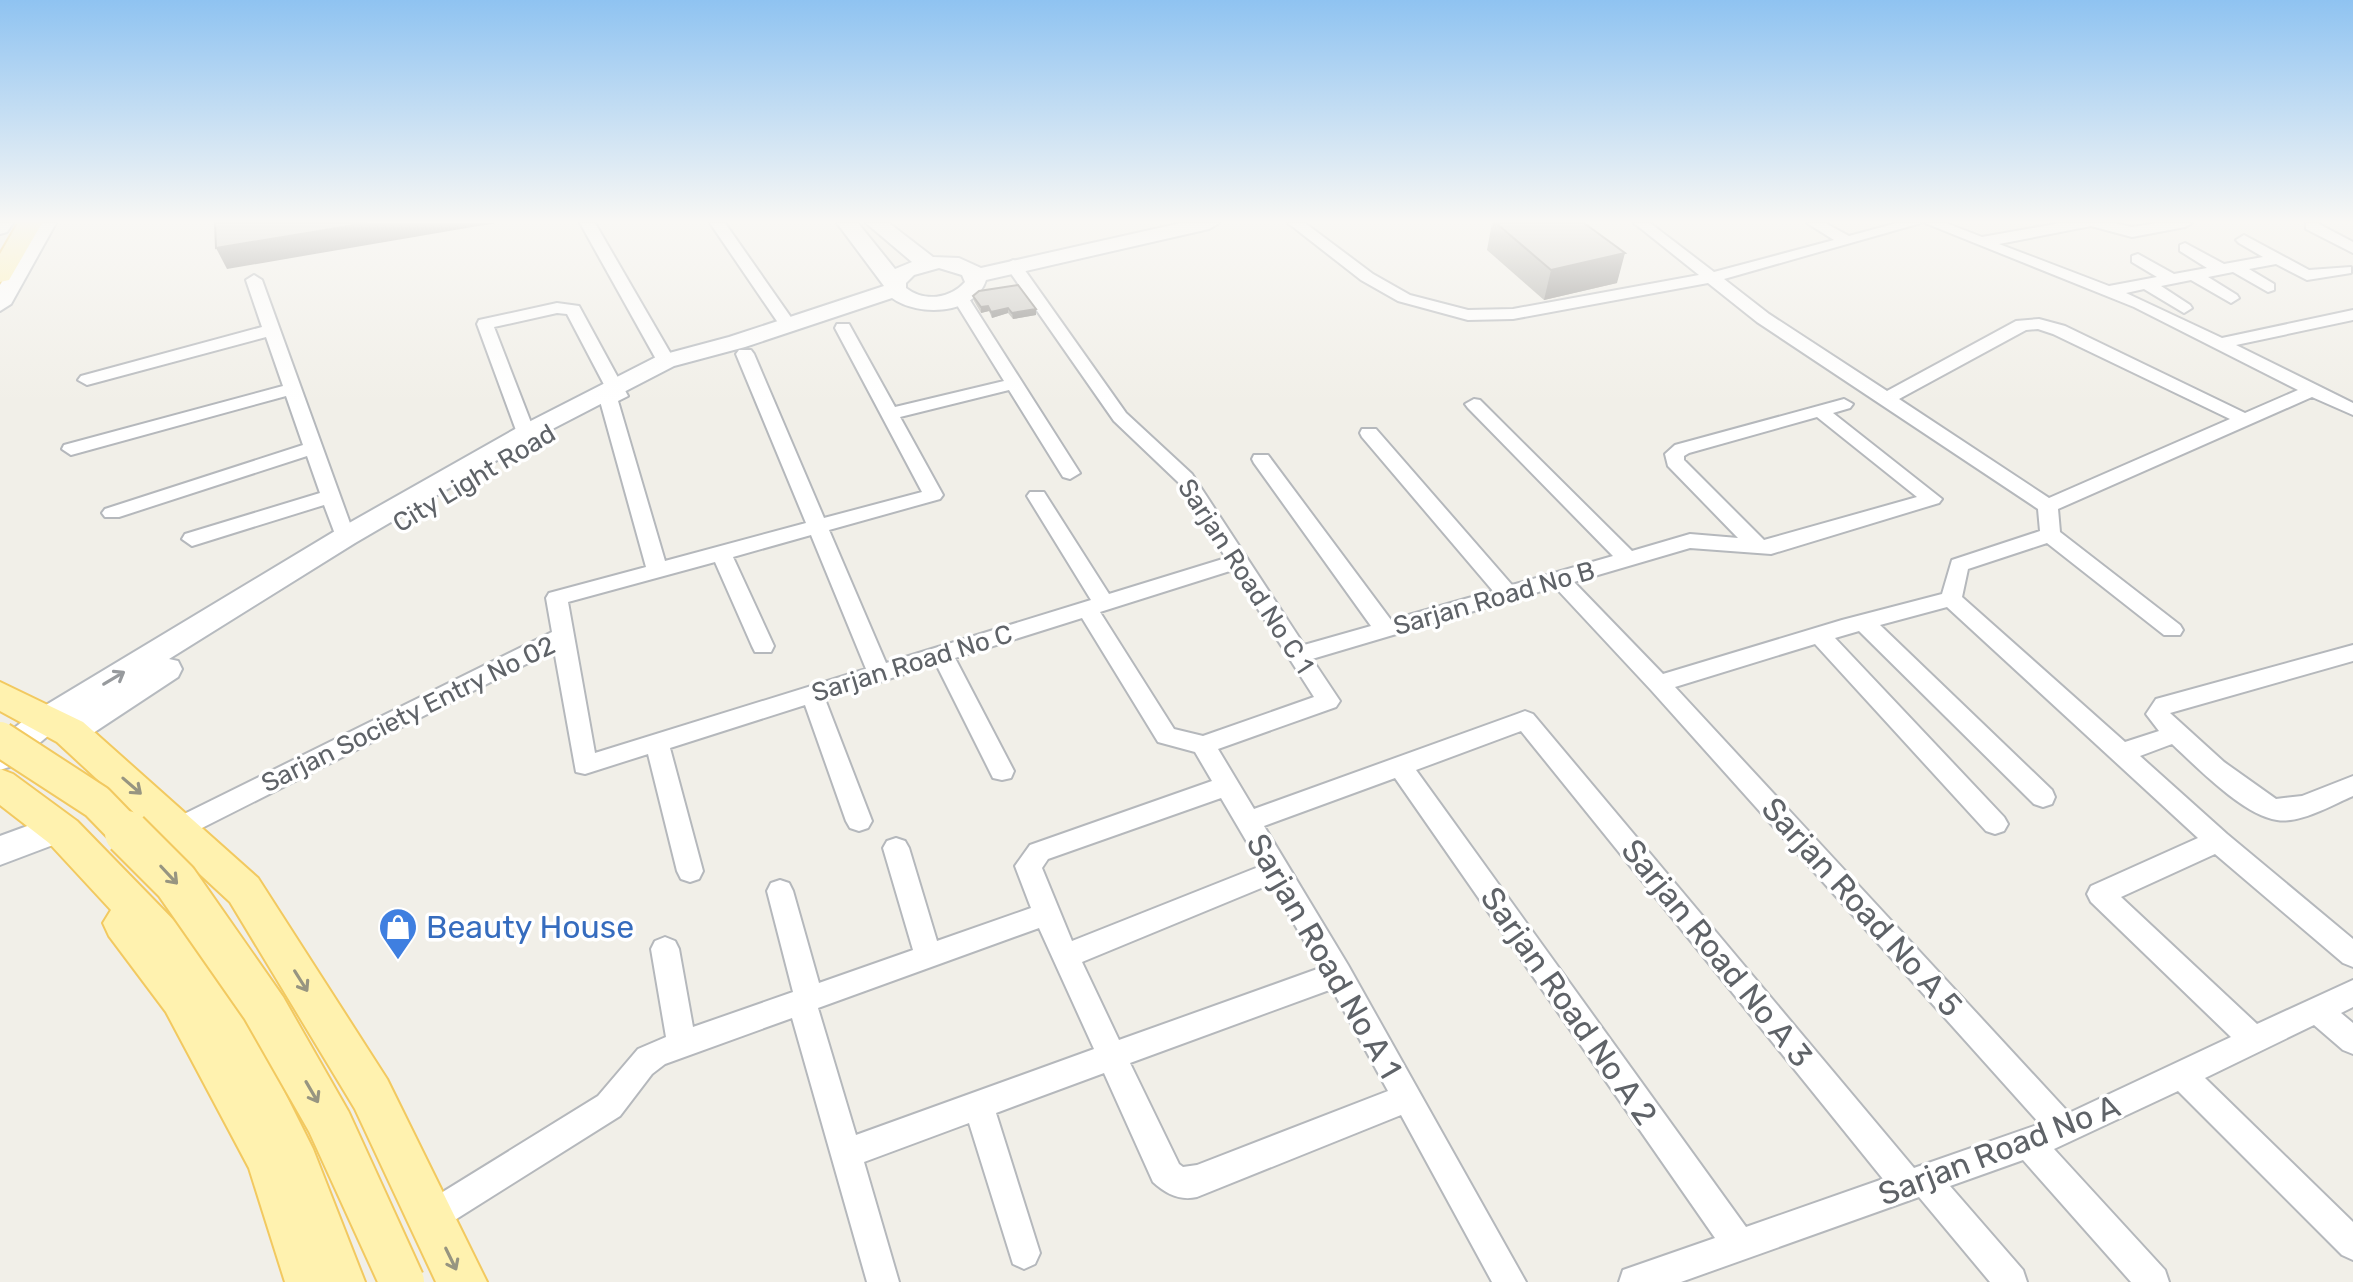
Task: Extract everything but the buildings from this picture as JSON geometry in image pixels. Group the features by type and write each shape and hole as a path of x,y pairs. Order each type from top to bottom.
{"main road":[{"path":"0,304 12,283"},
{"path":"0,757 59,725 345,537 526,433 613,395 666,361 901,291 895,283"},
{"name":"City Light Road","path":"59,725 613,395 745,354 843,328 901,291 903,283"},
{"path":"960,297 974,283"},
{"name":"City Light Road","path":"901,291 937,303 960,297"},
{"path":"0,695 59,725 179,828 244,890 371,1094 462,1282"},
{"path":"0,739 97,802 176,882 264,1008 329,1122 402,1282"},
{"path":"0,784 63,832 176,951 239,1048 296,1166 340,1282"},
{"path":"0,809 41,835 119,915 181,998 270,1159 310,1282"},
{"path":"0,851 41,835"}],"street":[{"path":"255,283 345,537"},
{"path":"621,283 666,361"},
{"path":"759,283 789,326"},
{"name":"Sarjan Road No C 1","path":"1026,283 1120,417 1185,478 1328,701 1203,745"},
{"path":"1377,283 1404,298 1468,315 1513,314 1684,283"},
{"path":"1717,283 1763,318 2048,506"},
{"path":"2096,283 2116,290 2353,410"},
{"path":"2109,283 2116,290"},
{"path":"2116,290 2153,283"},
{"path":"2206,283 2231,298"},
{"path":"2259,283 2268,287"},
{"path":"2147,284 2184,308"},
{"path":"960,297 1070,473"},
{"path":"526,433 485,324 557,308 573,309 613,395 657,570"},
{"path":"2223,343 2353,315"},
{"path":"1886,399 2022,325 2039,324 2059,330 2246,420"},
{"path":"563,636 557,598 933,495 843,328"},
{"path":"87,380 272,330"},
{"path":"745,354 879,674"},
{"path":"890,414 1014,384"},
{"path":"71,449 293,389"},
{"path":"2048,506 2312,390"},
{"path":"1474,404 1628,559"},
{"path":"1820,411 1932,499 1781,545 1760,548 1675,462 1674,454 1682,449 1844,404"},
{"path":"1369,433 1508,594"},
{"path":"112,513 314,448"},
{"path":"1261,459 1386,630"},
{"path":"192,539 330,496"},
{"path":"1037,496 1166,736 1203,745"},
{"path":"2048,506 2050,535 2172,630"},
{"path":"1951,599 1959,565 2050,535"},
{"name":"Sarjan Road No B","path":"1298,655 1690,541 1709,540 1760,548"},
{"path":"721,552 763,646"},
{"name":"Sarjan Road No C","path":"585,765 1239,561"},
{"name":"Sarjan Road No A 5","path":"1559,579 1659,684 2065,1130"},
{"path":"1659,684 1863,622 1951,599"},
{"path":"1951,599 2218,841 2353,955"},
{"path":"1863,622 2043,797"},
{"path":"1819,635 1995,824"},
{"name":"Sarjan Society Entry No 02","path":"179,828 563,636 585,765"},
{"path":"2353,653 2164,705 2158,714 2176,734 2257,801 2278,811 2353,786"},
{"path":"942,654 1002,771"},
{"path":"812,694 859,821"},
{"name":"Sarjan Road No A 3","path":"1400,766 1525,720 1917,1183 2011,1282"},
{"path":"2120,753 2176,734"},
{"path":"657,743 690,871"},
{"name":"Sarjan Road No A 1","path":"1203,745 1338,974 1405,1099 1510,1282"},
{"path":"1247,822 1400,766"},
{"name":"Sarjan Road No A 2","path":"1400,766 1739,1245"},
{"path":"1227,786 1039,852 1028,866 1046,914 1164,1171 1174,1182 1185,1184 1405,1099"},
{"path":"2218,841 2100,894 2254,1040"},
{"path":"896,848 928,956"},
{"path":"1065,956 1276,871"},
{"path":"780,891 805,1000 883,1282"},
{"path":"431,1217 609,1106 627,1090 646,1059 1046,914"},
{"path":"665,949 682,1045"},
{"path":"847,1153 1338,974"},
{"name":"Sarjan Road No A","path":"1635,1282 2065,1130 2353,993"},
{"path":"2317,1010 2353,1041"},
{"path":"2182,1075 2353,1244"},
{"path":"979,1106 1024,1253"},
{"path":"2028,1143 2153,1282"}],"place":[{"name":"Beauty House","path":"398,961"}]}
